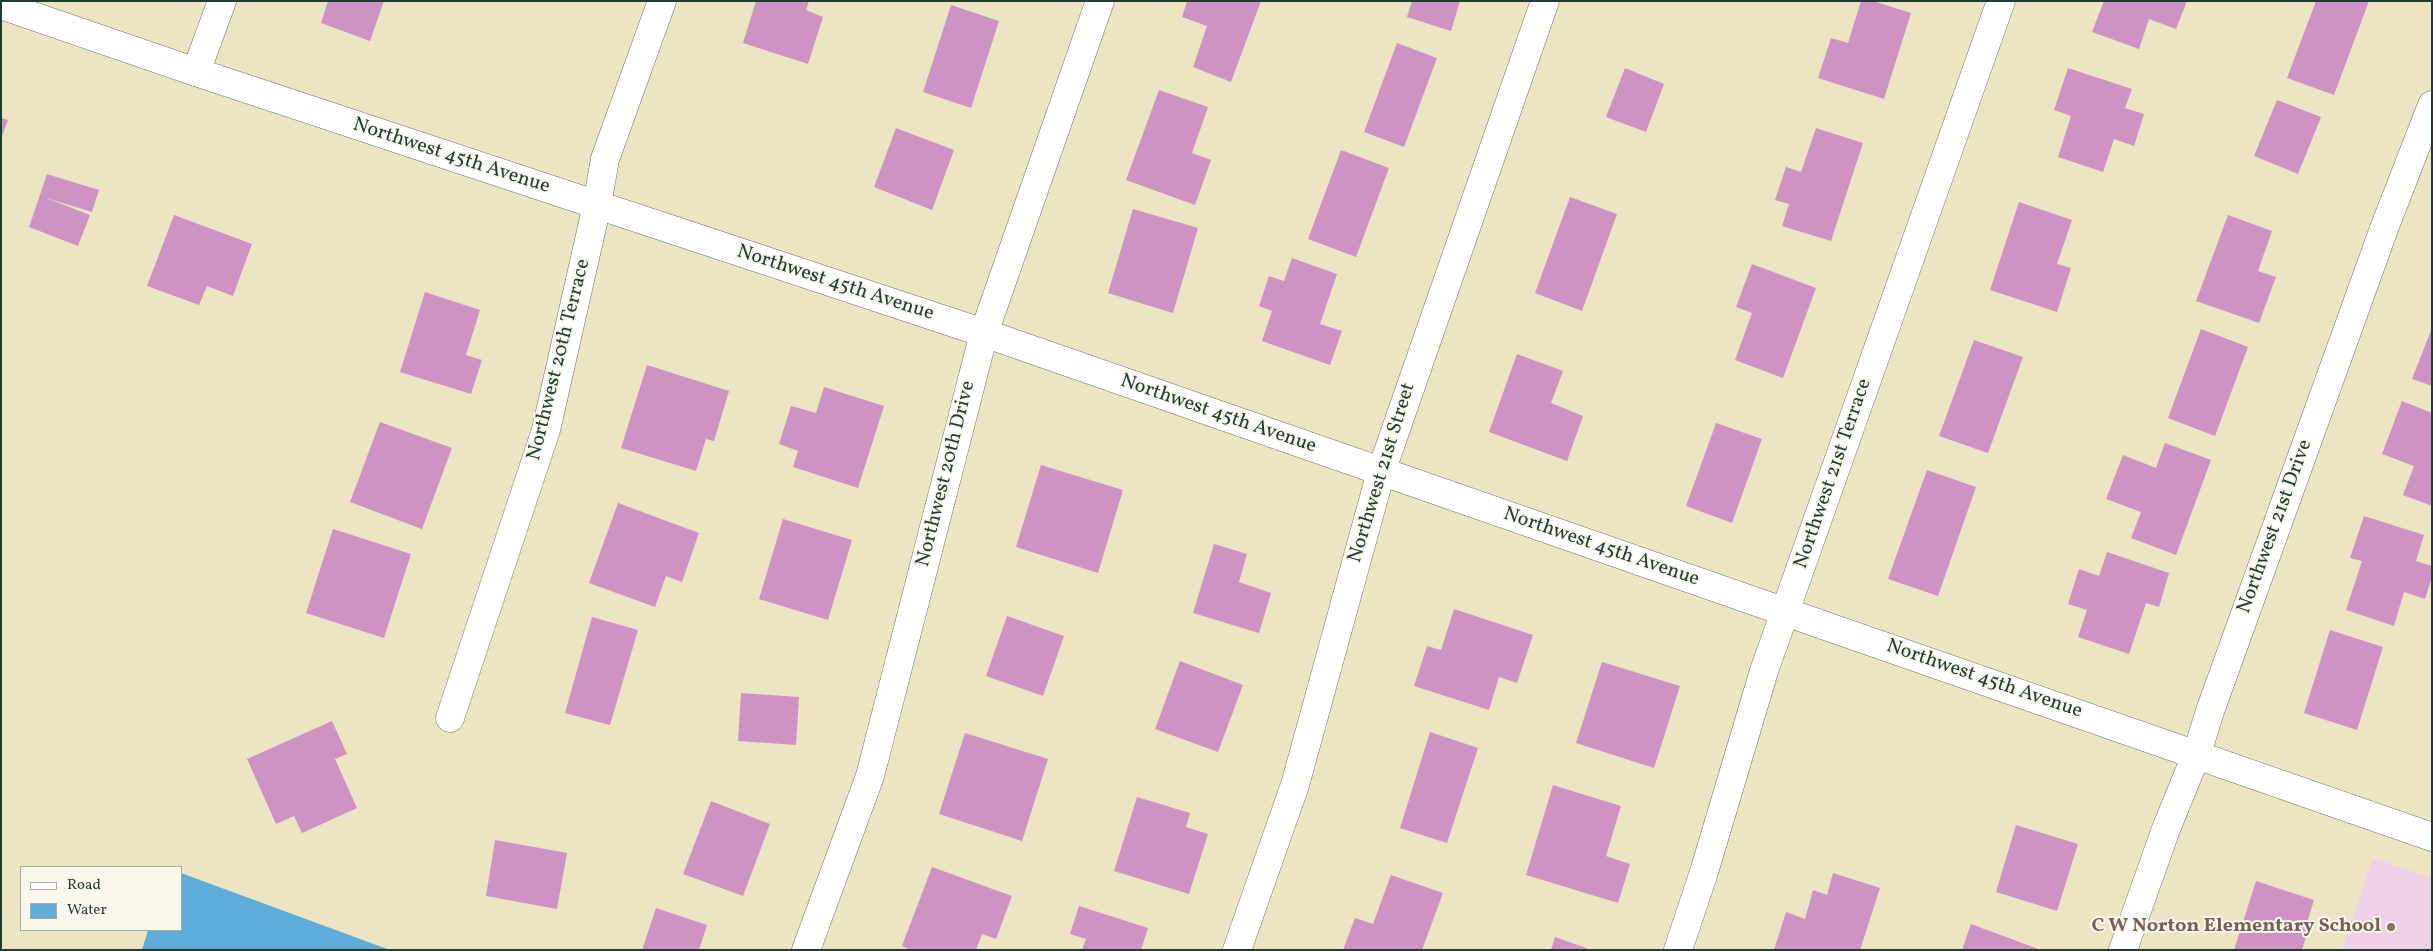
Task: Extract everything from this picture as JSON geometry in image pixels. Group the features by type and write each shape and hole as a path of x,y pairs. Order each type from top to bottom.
{"street":[{"path":"196,72 222,1"},
{"name":"Northwest 20th Terrace","path":"450,718 546,430 597,205 605,160 662,1"},
{"name":"Northwest 20th Drive","path":"806,950 870,776 984,333 1100,1"},
{"name":"Northwest 21st Street","path":"1238,950 1295,785 1381,472 1545,1"},
{"name":"Northwest 21st Terrace","path":"1678,950 1784,612 2000,1"},
{"name":"Northwest 45th Avenue","path":"1,5 196,72 984,333 2432,836"},
{"name":"Northwest 21st Drive","path":"2123,950 2169,821 2197,753 2210,711 2381,235 2432,105"}],"shaded area":[{"name":"C W Norton Elementary School","path":"2373,858 2432,878 2432,950 2342,950"}],"water":[{"path":"182,873 390,950 142,950 148,931 182,931"}],"building":[{"path":"328,1 384,1 370,41 321,23"},
{"path":"756,1 809,1 806,10 823,17 808,64 743,43"},
{"path":"1187,1 1261,1 1231,82 1193,67 1207,26 1182,17"},
{"path":"1412,1 1460,1 1451,31 1407,17"},
{"path":"1861,1 1873,1 1911,13 1884,99 1818,78 1831,38 1848,43"},
{"path":"2104,1 2187,1 2176,29 2149,19 2139,49 2092,32"},
{"path":"2316,1 2369,1 2334,95 2287,78"},
{"path":"951,5 999,21 971,108 923,92"},
{"path":"1397,43 1437,58 1404,147 1364,132"},
{"path":"1625,68 1664,84 1646,132 1606,117"},
{"path":"2068,68 2132,89 2125,108 2144,114 2134,146 2114,139 2103,172 2058,157 2071,116 2054,110"},
{"path":"1159,90 1208,107 1192,153 1211,160 1195,205 1126,180"},
{"path":"2277,100 2321,117 2298,174 2254,156"},
{"path":"1,118 8,120 1,139"},
{"path":"896,128 954,150 932,210 874,187"},
{"path":"1816,128 1863,143 1831,241 1782,226 1789,204 1775,200 1786,167 1801,172"},
{"path":"1341,150 1389,168 1356,257 1308,239"},
{"path":"47,174 99,190 92,212 46,198 90,215 78,246 29,227"},
{"path":"1570,197 1617,214 1582,311 1535,293"},
{"path":"2019,202 2072,220 2057,264 2071,268 2057,312 1990,290"},
{"path":"1133,209 1198,228 1173,313 1108,293"},
{"path":"174,215 252,244 233,296 207,286 199,305 147,286"},
{"path":"2228,215 2272,231 2258,271 2276,277 2259,323 2196,301"},
{"path":"1292,258 1337,274 1320,324 1342,331 1330,365 1262,341 1272,311 1259,306 1269,276 1284,281"},
{"path":"1752,264 1816,288 1783,378 1735,360 1752,313 1736,307"},
{"path":"425,292 480,310 466,355 482,360 471,394 400,372"},
{"path":"2432,328 2432,386 2412,379"},
{"path":"2201,329 2248,347 2215,436 2168,418"},
{"path":"1974,340 2023,357 1988,453 1939,436"},
{"path":"1517,354 1563,371 1551,403 1583,416 1567,461 1489,432"},
{"path":"647,365 729,391 714,441 706,439 696,471 621,448"},
{"path":"824,387 884,406 858,488 793,467 798,451 779,444 791,406 816,413"},
{"path":"2402,401 2432,413 2432,506 2403,495 2414,466 2382,454"},
{"path":"380,422 452,448 422,529 350,502"},
{"path":"1716,423 1762,439 1732,523 1686,506"},
{"path":"2165,443 2211,460 2176,555 2131,538 2141,512 2106,499 2123,455 2156,468"},
{"path":"1041,465 1123,490 1098,573 1016,547"},
{"path":"1927,470 1976,487 1938,596 1888,579"},
{"path":"618,503 699,533 682,582 666,576 655,607 589,583"},
{"path":"2364,516 2424,535 2416,561 2432,566 2432,577 2425,599 2404,592 2394,626 2346,610 2362,561 2350,558"},
{"path":"783,519 852,540 828,620 759,599"},
{"path":"333,529 411,554 384,638 306,613"},
{"path":"1214,544 1247,554 1239,582 1271,593 1259,633 1193,613"},
{"path":"2107,552 2169,573 2159,607 2146,603 2129,654 2078,637 2087,610 2068,604 2079,569 2099,576"},
{"path":"1454,609 1533,635 1517,683 1499,677 1489,710 1414,686 1427,646 1441,650"},
{"path":"1007,616 1064,636 1043,696 986,676"},
{"path":"592,617 638,630 610,725 565,713"},
{"path":"2330,630 2383,647 2357,730 2304,713"},
{"path":"1180,661 1243,685 1218,752 1155,729"},
{"path":"1602,662 1680,686 1654,768 1576,743"},
{"path":"741,693 799,697 796,745 738,741"},
{"path":"332,721 347,754 335,759 357,808 302,833 294,816 276,824 247,759"},
{"path":"1430,732 1478,748 1447,843 1400,828"},
{"path":"965,733 1048,759 1022,841 939,814"},
{"path":"1553,785 1621,806 1606,856 1630,864 1618,903 1526,875"},
{"path":"1137,797 1190,813 1186,827 1208,834 1189,894 1114,871"},
{"path":"711,801 770,824 743,896 683,874"},
{"path":"2016,825 2078,844 2057,911 1996,892"},
{"path":"495,840 567,853 557,909 486,896"},
{"path":"932,867 1012,896 996,939 982,934 976,950 912,950 902,946"},
{"path":"1833,873 1880,888 1860,950 1774,950 1786,912 1805,919 1813,890 1827,895"},
{"path":"1391,875 1443,893 1422,950 1343,950 1355,918 1373,924"},
{"path":"2256,881 2314,900 2306,926 2309,927 2302,950 2234,950"},
{"path":"1079,906 1148,928 1141,950 1082,950 1086,939 1070,934"},
{"path":"656,908 707,925 699,950 642,950"},
{"path":"1971,924 2041,950 1962,950"},
{"path":"1555,937 1589,949 1589,950 1551,950"}],"place":[{"name":"C W Norton Elementary School","path":"2391,927"}]}
